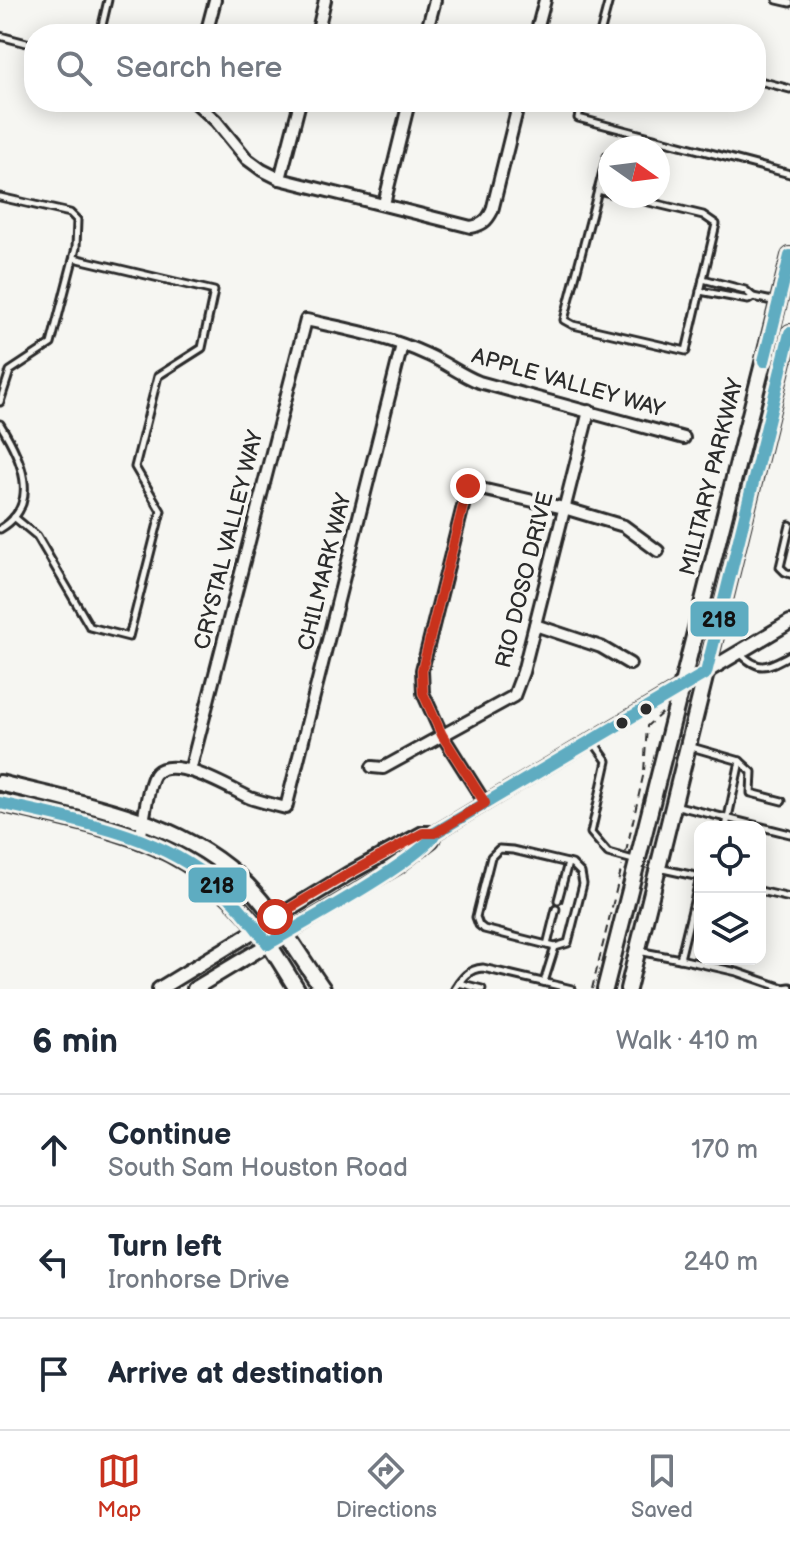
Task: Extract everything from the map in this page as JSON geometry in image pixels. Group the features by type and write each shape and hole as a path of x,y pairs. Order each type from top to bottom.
{"main road":[{"name":"MILITARY PARKWAY","path":"605,989 631,860 682,686 784,304 790,256"},
{"name":"MILITARY PARKWAY","path":"628,989 790,333"},
{"path":"0,783 129,816 175,834 243,882 275,917 323,989"},
{"path":"0,803 123,833 181,859 206,876 258,928 297,989"}],"street":[{"path":"209,24 215,0"},
{"path":"319,24 325,0"},
{"path":"429,24 435,0"},
{"path":"539,24 545,0"},
{"path":"206,112 247,159 280,179 471,227 482,224 492,211 517,112"},
{"path":"280,179 297,112"},
{"path":"384,204 407,112"},
{"name":"APPLE VALLEY WAY","path":"306,320 364,332 402,345 431,356 479,382 684,438"},
{"name":"CRYSTAL VALLEY WAY","path":"190,771 306,320"},
{"name":"CHILMARK WAY","path":"190,771 252,798 286,808 402,345"},
{"name":"RIO DOSO DRIVE","path":"372,767 383,768 514,696 523,672 589,411"},
{"path":"485,803 442,735 423,693 422,670 468,486 564,508 624,526 658,551"},
{"path":"159,989 348,874 423,833 435,833 790,622"},
{"path":"535,625 601,647 630,664"},
{"path":"140,840 156,773 166,768 190,771"},
{"path":"194,989 397,867 432,840 435,833"}],"lane":[{"path":"102,24 108,0"},
{"path":"603,24 609,0"},
{"path":"777,0 790,3"},
{"path":"0,36 24,42"},
{"path":"766,83 790,89"},
{"path":"580,112 578,118 790,174"},
{"path":"598,190 564,320 573,325 686,351 716,224 703,215 670,207"},
{"path":"0,197 70,213 77,220 74,258 51,344 10,371 0,402"},
{"path":"14,517 37,536 90,627 129,637 161,511 135,467 158,376 202,348 214,291 74,258"},
{"path":"703,279 745,290 753,297 784,304"},
{"path":"700,291 748,300 753,297"},
{"path":"0,424 15,448 25,490 20,509 0,529"},
{"path":"790,525 780,567 790,574"},
{"path":"739,652 751,663 762,667 790,655"},
{"path":"593,740 607,761 591,833 608,853 631,860"},
{"path":"687,746 740,761 752,772 751,793 782,801"},
{"path":"727,821 740,761"},
{"path":"673,804 790,834"},
{"path":"499,849 568,863 581,873 583,884 568,943 555,947 484,929 479,925 476,917 491,857 499,849"},
{"path":"558,900 568,863"},
{"path":"657,868 694,876"},
{"path":"766,892 790,898"},
{"path":"680,959 696,893"},
{"path":"547,945 556,909"},
{"path":"538,989 555,947"},
{"path":"637,950 737,972 783,988 790,987"},
{"path":"482,989 457,986 465,974 483,968 572,989"}],"path":[{"path":"592,989 631,860 644,772 647,726 664,711"}],"transit line":[{"name":"218","path":"764,361 790,256"},
{"name":"218","path":"0,803 114,831 168,852 216,884 244,912 268,944 331,908 408,858 435,833 706,673 790,333"}],"route":[{"path":"275,917 423,833 435,833 485,803 442,735 423,693 422,670 468,486"}]}
